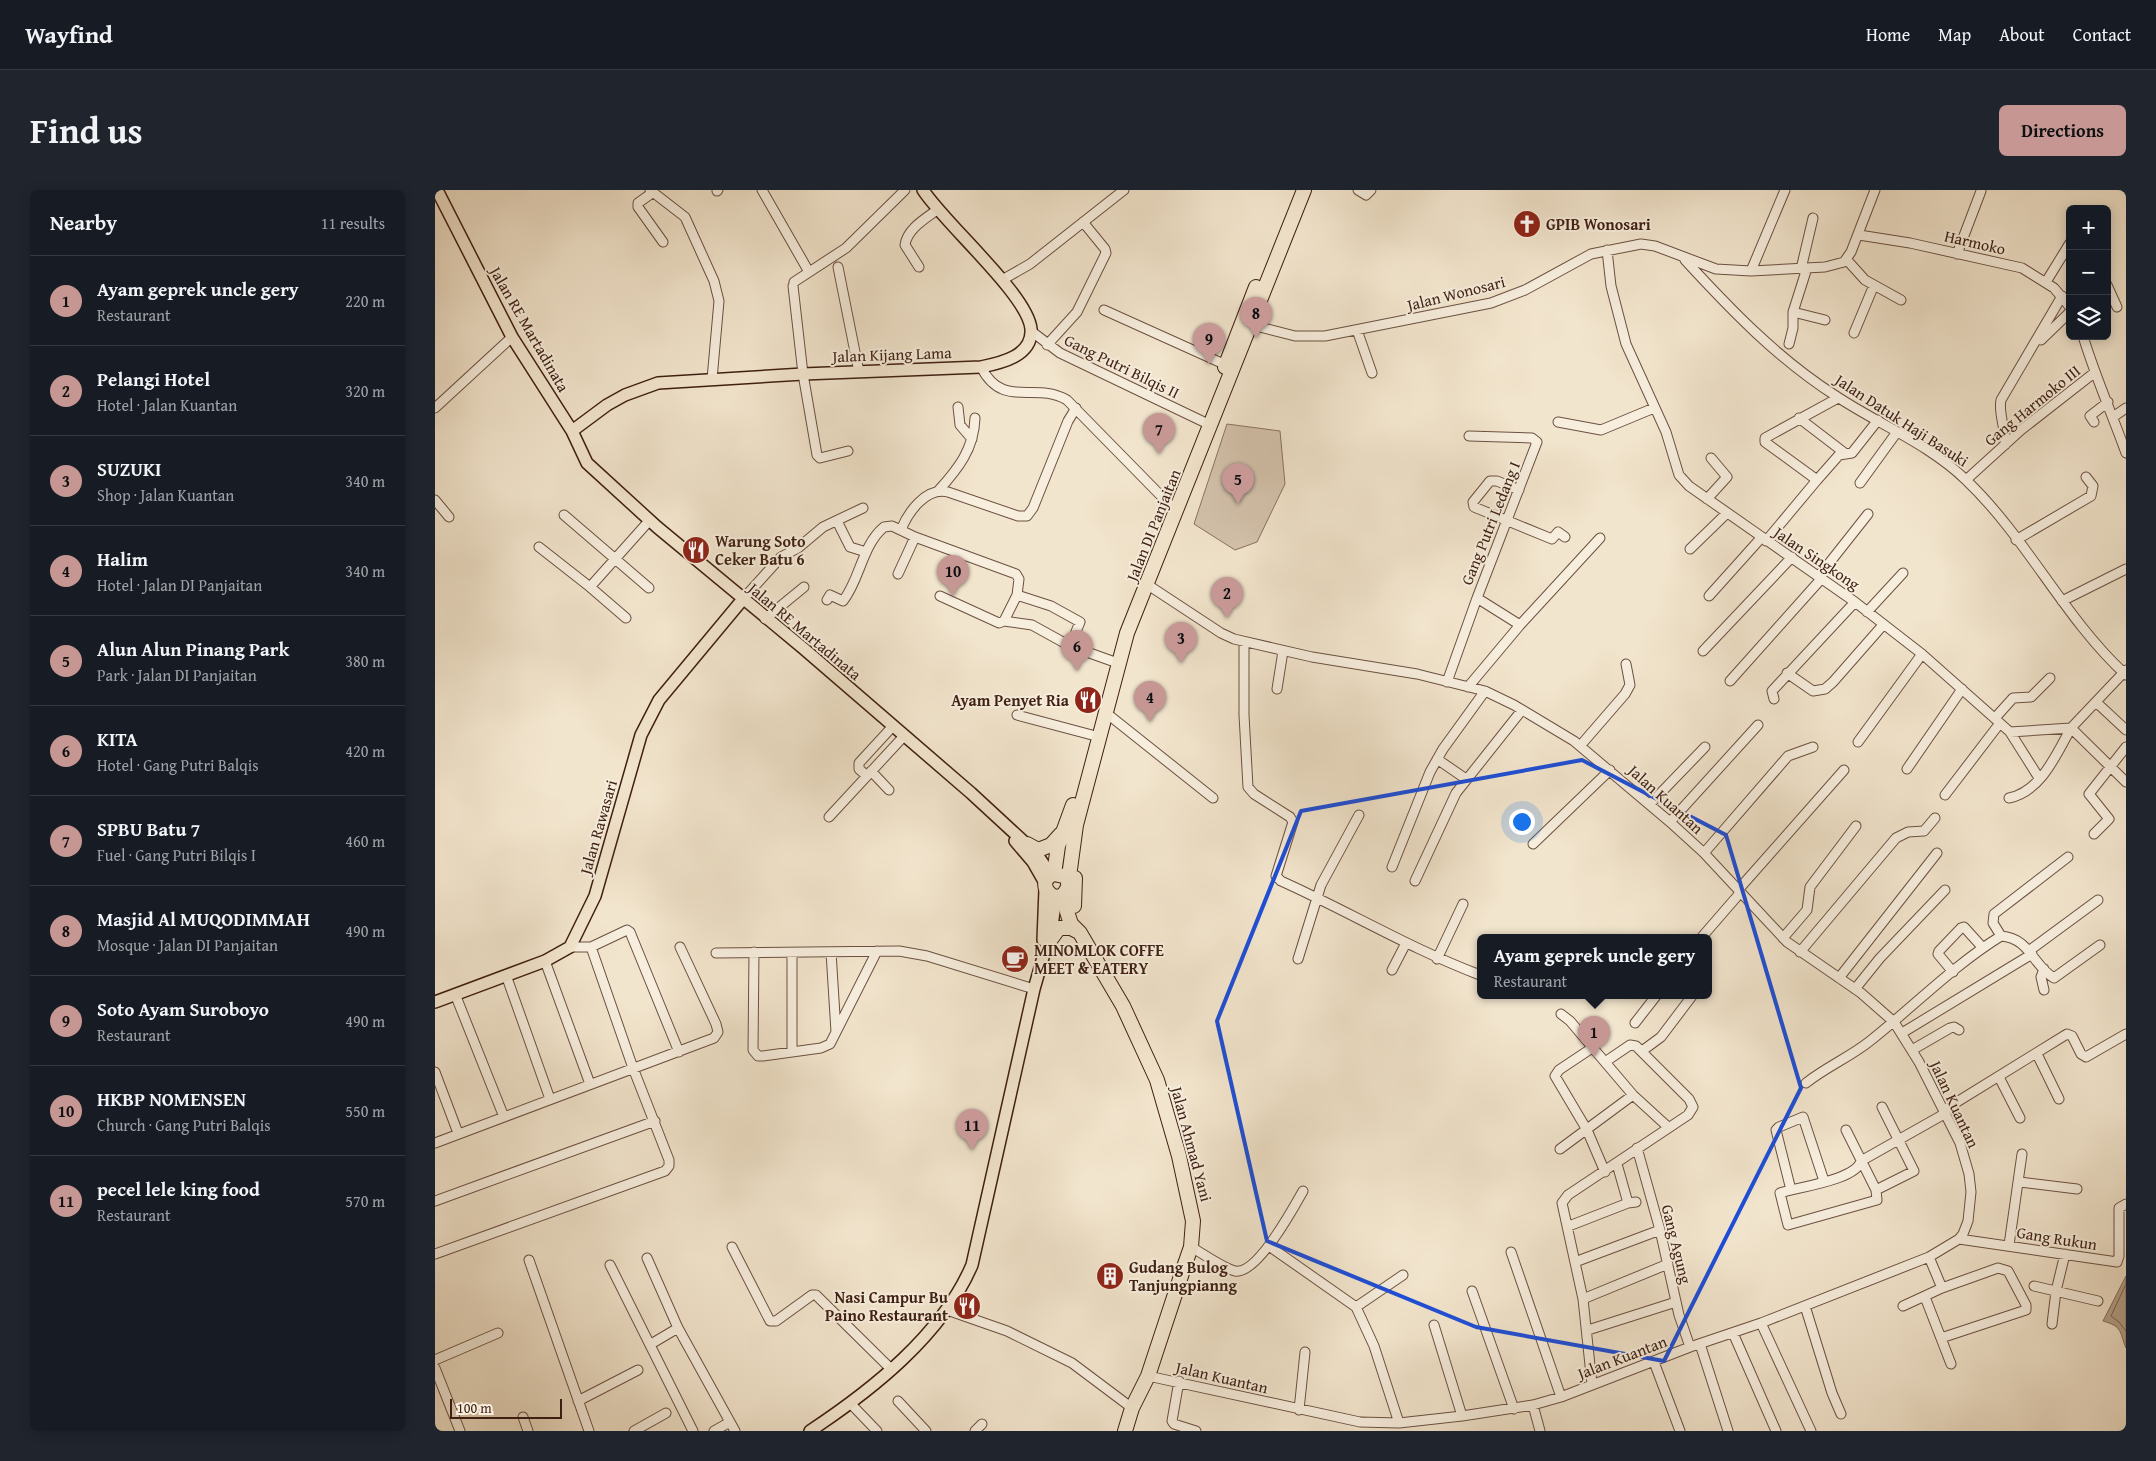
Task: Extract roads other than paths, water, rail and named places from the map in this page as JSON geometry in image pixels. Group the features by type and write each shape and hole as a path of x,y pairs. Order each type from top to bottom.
{"highway":[{"name":"Jalan DI Panjaitan","path":"1071,824 1075,800 1112,661 1295,190"},
{"name":"Jalan DI Panjaitan","path":"1056,886 1058,846 1071,824 1127,633 1252,325 1304,190"},
{"path":"1027,844 1038,850 1045,848 1071,824"},
{"path":"1071,824 1076,929"},
{"path":"1056,886 1074,906"},
{"path":"1056,886 1076,929"},
{"path":"1053,926 1061,922 1076,929"},
{"path":"1048,943 1059,928 1076,929"},
{"name":"Jalan Ahmad Yani","path":"1076,929 1123,1006 1157,1080 1191,1204 1193,1221 1191,1246 1148,1376 1132,1408 1125,1431"}],"main road":[{"name":"Jalan RE Martadinata","path":"437,190 513,337 571,431 587,463 649,520 893,726 1027,844 1039,857 1056,886"},
{"path":"923,190 937,210 1002,280 1024,310 1031,331"},
{"name":"Jalan Kijang Lama","path":"571,431 607,405 650,386 678,380 981,367 1003,362 1020,353 1028,343 1031,331"},
{"name":"Jalan Rawasari","path":"570,947 595,896 641,735 651,714 659,700 743,599"},
{"name":"Jalan RE Martadinata","path":"989,811 1056,886"},
{"path":"810,1431 851,1404 891,1370 947,1310 964,1285 972,1265 1034,989 1053,926 1056,886"},
{"path":"1038,974 1056,886"},
{"path":"435,1002 545,961 570,947"}],"street":[{"path":"762,190 809,272"},
{"path":"848,451 825,458 820,458 817,455 803,374 793,284 846,248 905,190"},
{"path":"1002,280 1023,269 1125,190"},
{"path":"1358,190 1366,194 1371,190"},
{"path":"1751,271 1785,190"},
{"path":"1875,190 1859,235 1846,259 1865,280 1901,300"},
{"path":"663,242 638,207 638,203 651,191 684,216 714,281 719,301 712,379"},
{"path":"1957,254 1981,191"},
{"path":"919,267 905,245 905,241 913,229 937,210"},
{"path":"1789,344 1793,328 1793,312 1804,269 1813,218"},
{"path":"1047,345 1067,325 1083,303 1106,254 1105,249 1083,222"},
{"name":"Harmoko","path":"1859,235 1910,242 2022,268 2046,282 2066,300"},
{"name":"Jalan Wonosari","path":"1252,325 1301,337 1325,336 1357,330 1499,300 1525,290 1571,263 1607,250 1647,244 1716,269 1751,271 1804,269 1835,265 1846,259"},
{"name":"Jalan Singkong","path":"1607,250 1611,286 1626,344 1666,432 1682,479 1763,540 1791,557 1855,602 1922,654 2010,732 2039,778"},
{"path":"2046,282 2066,250"},
{"name":"Jalan Datuk Haji Basuki","path":"1683,258 1746,326 1838,398 1897,432 1966,480 2016,540 2062,601 2125,673"},
{"path":"838,267 859,372"},
{"path":"1854,333 1874,285"},
{"path":"2111,294 2117,307"},
{"path":"2005,445 2005,425 1999,407 2031,349 2066,302"},
{"path":"1104,310 1226,365"},
{"path":"1793,312 1825,320"},
{"path":"2031,349 2066,316"},
{"path":"1357,330 1372,373"},
{"name":"Gang Putri Bilqis II","path":"1031,331 1047,345 1204,422"},
{"path":"435,408 513,337"},
{"path":"2084,340 2094,373 2123,436 2126,453"},
{"path":"981,367 990,382 1002,390 1050,393 1067,400 1171,506"},
{"name":"Gang Harmoko III","path":"1966,480 2005,445 2094,373"},
{"path":"1817,480 1765,442 1767,436 1838,398"},
{"path":"2094,422 2090,416 2108,402"},
{"path":"958,407 960,425 972,439"},
{"path":"938,491 948,492 1017,516 1027,516 1033,508 1067,421 1076,408"},
{"path":"1558,422 1601,430 1654,408"},
{"path":"2113,417 2126,408"},
{"path":"901,530 920,501 938,491 968,453 975,418"},
{"path":"1799,418 1846,454"},
{"path":"1709,596 1763,540 1839,455 1853,451 1878,420"},
{"path":"1860,483 1897,432"},
{"name":"Gang Putri Ledang I","path":"1447,682 1537,440 1502,436 1469,436"},
{"path":"1707,499 1727,477 1711,458"},
{"path":"2016,540 2091,496 2093,486 2086,477"},
{"path":"1519,490 1490,480 1473,502 1475,509 1552,539 1558,532 1565,537"},
{"path":"435,500 449,516"},
{"path":"743,599 781,557 798,548 823,527 863,508"},
{"path":"1690,549 1727,513"},
{"path":"1730,681 1820,577 1869,514"},
{"path":"564,515 617,558 649,588"},
{"path":"590,587 649,520"},
{"path":"837,521 850,547 866,552"},
{"path":"827,600 830,595 843,601 848,594 866,552 885,527 892,526 915,537 1016,574 1019,582 1017,595 1004,621"},
{"path":"898,574 915,537"},
{"path":"1468,687 1520,625 1600,538"},
{"path":"539,547 626,618"},
{"path":"1703,651 1791,557"},
{"path":"2062,601 2126,569"},
{"path":"1867,612 1903,573"},
{"name":"Jalan Kuantan","path":"1148,585 1221,633 1244,643 1407,673 1485,691 1522,710 1579,746 1650,804 1704,853 1783,938 1800,952 1855,989 1894,1022 1912,1050 1960,1143 1969,1174 1971,1192 1969,1221 1959,1239 1929,1257 1761,1323 1689,1347 1561,1397 1533,1405 1462,1416 1360,1427 1179,1381 1148,1376"},
{"path":"765,619 805,587"},
{"path":"1017,595 1051,606 1079,620 1080,626 1070,646"},
{"path":"941,596 997,623 1004,621 1032,625 1070,646 1112,661"},
{"path":"1477,598 1520,625"},
{"path":"1773,699 1771,691 1855,602"},
{"path":"1787,673 1813,691 1825,689 1883,625"},
{"path":"1244,643 1244,715 1249,787 1254,794 1292,820 1276,876 1281,881 1319,898 1437,959 1477,974"},
{"path":"1277,689 1283,651"},
{"path":"1858,742 1922,654"},
{"path":"1579,746 1625,694 1629,685 1626,664"},
{"path":"2009,798 2024,793 2039,778 2055,758 2071,728 2125,673"},
{"path":"1945,795 2013,698 2031,697 2050,678"},
{"path":"1907,769 1962,689"},
{"path":"1392,867 1437,759 1485,691"},
{"path":"2096,702 2126,730"},
{"path":"1415,881 1448,807 1466,778 1522,710"},
{"path":"1105,712 1213,798"},
{"path":"1017,715 1092,735"},
{"path":"1670,822 1758,725"},
{"path":"889,790 869,774 859,769 859,763 893,726"},
{"path":"2010,732 2071,728 2126,782"},
{"path":"829,817 904,736"},
{"path":"1650,804 1705,747"},
{"path":"1704,853 1788,756 1813,747"},
{"path":"2094,834 2109,819 2089,794 2126,747"},
{"path":"1437,759 1466,778"},
{"path":"1533,844 1610,770"},
{"path":"1704,934 1844,770"},
{"path":"1298,959 1324,879 1359,815"},
{"path":"1800,952 1896,838 1908,832 1924,831 1935,818"},
{"path":"1783,938 1807,910 1810,887 1856,826"},
{"path":"1839,978 1937,853"},
{"path":"2001,936 1993,923 1994,914 2068,857"},
{"path":"1855,989 1880,958 1945,890"},
{"path":"1902,1033 2031,952 2098,900"},
{"path":"1437,959 1463,904"},
{"path":"1953,972 1938,954 1961,928 1964,927 1983,948"},
{"path":"570,947 591,946 627,930 631,932 679,1052"},
{"path":"1806,1083 1823,1070 1868,1043 1953,972 2001,936 2017,939 2031,952 2051,977 2056,978 2100,946"},
{"path":"1392,970 1406,943"},
{"path":"435,1254 665,1171 669,1166 669,1160 655,1120 633,1068 591,946"},
{"path":"435,1143 714,1038 718,1032 680,947"},
{"path":"754,952 753,1050 758,1056 763,1056 827,1046 833,1041 877,951"},
{"path":"716,953 877,951 927,956 1034,989"},
{"path":"831,952 836,1032"},
{"path":"792,953 792,1052"},
{"path":"545,961 590,1084"},
{"path":"2044,968 2041,977 2044,990"},
{"path":"506,975 549,1099"},
{"path":"455,994 505,1117"},
{"path":"1635,1023 1654,999"},
{"path":"1642,1051 1659,1040 1690,999"},
{"path":"1561,1014 1570,1021 1633,1095 1668,1127"},
{"path":"1912,1050 1954,1026 1959,1030"},
{"path":"1846,1130 1861,1162 1876,1190 1877,1200 1789,1225 1779,1195 1856,1170 1861,1162 2070,1034 2081,1054 2086,1057 2126,1034"},
{"path":"1592,1384 1588,1330 1569,1226 1563,1207 1564,1200 1691,1112 1691,1103 1636,1046 1630,1045 1605,1062"},
{"path":"1592,1048 1559,1070 1555,1076 1587,1130 1605,1172"},
{"path":"2037,1054 2059,1099"},
{"path":"435,1072 459,1133"},
{"path":"1999,1077 2020,1118"},
{"path":"1561,1149 1633,1095"},
{"path":"1876,1190 1914,1171 1882,1107"},
{"path":"1791,1190 1776,1130 1803,1117 1824,1181"},
{"path":"435,1201 655,1120"},
{"name":"Gang Agung","path":"1637,1148 1660,1230 1676,1302 1689,1347"},
{"path":"2009,1245 2022,1154"},
{"path":"1569,1226 1632,1202 1617,1164"},
{"path":"2019,1182 2077,1189"},
{"path":"1191,1246 1237,1271 1250,1264 1269,1246 1303,1191"},
{"name":"Gang Rukun","path":"1959,1239 2117,1262 2119,1256 2119,1208 2126,1204"},
{"path":"1575,1262 1660,1230"},
{"path":"1269,1246 1356,1307 1374,1346 1399,1423"},
{"path":"732,1247 770,1321 776,1321 812,1295 816,1295 891,1370"},
{"path":"1511,1252 1561,1397"},
{"path":"2052,1324 2056,1291 2065,1254"},
{"path":"1929,1257 1942,1288"},
{"path":"647,1258 678,1328 735,1431"},
{"path":"529,1260 589,1431"},
{"path":"1583,1299 1668,1264"},
{"path":"610,1265 693,1431"},
{"path":"1903,1306 1942,1288 2005,1268 2027,1307 2020,1313 1941,1338"},
{"path":"1356,1307 1403,1275"},
{"path":"2034,1286 2098,1300"},
{"path":"1472,1290 1514,1409"},
{"path":"1925,1297 1951,1364"},
{"path":"1588,1330 1676,1302"},
{"path":"1805,1306 1832,1393 1841,1414"},
{"path":"947,1310 1007,1331 1072,1363 1132,1408"},
{"path":"1761,1323 1811,1431"},
{"path":"1434,1325 1462,1416"},
{"path":"651,1344 678,1328"},
{"path":"435,1360 498,1333"},
{"path":"1733,1333 1776,1431"},
{"path":"1700,1344 1728,1431"},
{"path":"1299,1410 1305,1352"},
{"path":"1653,1362 1680,1431"},
{"path":"435,1368 460,1431"},
{"path":"578,1401 638,1370"},
{"path":"1179,1381 1172,1421 1174,1424 1196,1431"},
{"path":"898,1401 926,1431"},
{"path":"851,1404 877,1431"},
{"path":"1533,1405 1540,1431"},
{"path":"634,1431 666,1413"},
{"path":"523,1417 528,1431"},
{"path":"714,1431 730,1422"},
{"path":"975,1431 982,1424"}],"water":[{"path":"2126,1276 2126,1348 2119,1330 2114,1325 2103,1321"}],"place":[{"name":"GPIB Wonosari","path":"1527,224"},
{"name":"Masjid Al MUQODIMMAH","path":"1256,338"},
{"name":"Soto Ayam Suroboyo","path":"1209,364"},
{"name":"SPBU Batu 7","path":"1159,454"},
{"name":"Alun Alun Pinang Park","path":"1238,504"},
{"name":"Warung Soto Ceker Batu 6","path":"696,550"},
{"name":"HKBP NOMENSEN","path":"953,596"},
{"name":"Pelangi Hotel","path":"1227,618"},
{"name":"SUZUKI","path":"1181,663"},
{"name":"KITA","path":"1077,671"},
{"name":"Ayam Penyet Ria","path":"1088,700"},
{"name":"Halim","path":"1150,722"},
{"name":"MINOMLOK COFFE MEET & EATERY","path":"1015,959"},
{"name":"Ayam geprek uncle gery","path":"1594,1057"},
{"name":"pecel lele king food","path":"972,1150"},
{"name":"Gudang Bulog Tanjungpianng","path":"1110,1276"},
{"name":"Nasi Campur Bu Paino Restaurant","path":"967,1306"}]}
